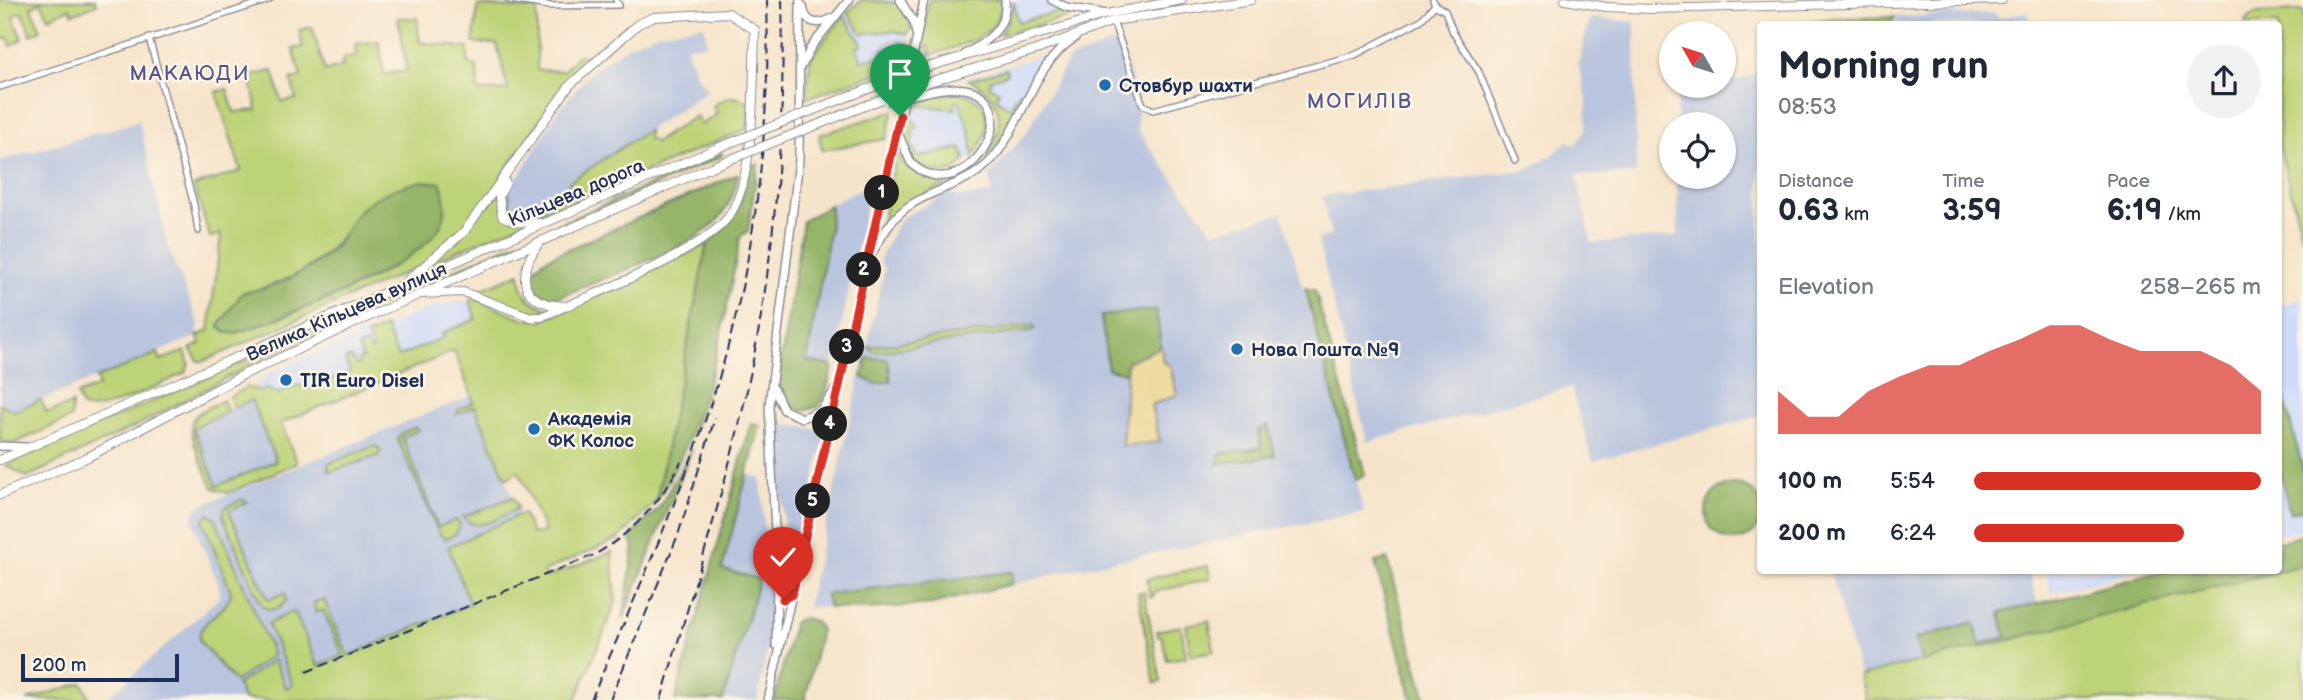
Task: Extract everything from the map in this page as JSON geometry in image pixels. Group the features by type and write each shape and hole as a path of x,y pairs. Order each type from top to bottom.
{"highway":[{"name":"Кільцева дорога","path":"0,460 715,149 821,107 960,57 1182,0"},
{"name":"Кільцева дорога","path":"711,167 876,101 1036,50 1110,18 1251,0"},
{"path":"1565,0 1651,9 1802,2 2003,0"},
{"path":"403,284 464,232 570,85 643,21 728,13 755,30 756,78 742,190 730,215 712,233 686,250 541,317 531,317 463,292 421,294"},
{"path":"523,153 499,197 499,209 507,220 545,223"},
{"name":"Велика Кільцева вулиця","path":"0,495 88,457 243,374 711,167"},
{"path":"540,242 526,262 524,282 529,292 540,301 565,306"}],"main road":[{"path":"802,0 805,16 810,21 821,23 832,18"},
{"path":"775,662 777,593 769,430 772,378 799,160 802,0"},
{"path":"801,72 805,56 832,18 849,0"},
{"path":"900,0 914,22 917,38"},
{"path":"768,700 924,0"},
{"path":"960,57 995,33 1004,17 1005,0"},
{"path":"1052,0 1066,7 1110,18"},
{"path":"866,265 886,230 903,210 967,179 994,157 1051,61 1070,41 1088,29"},
{"path":"887,99 958,86 973,91 985,102 993,128 991,139 981,155 965,168 953,173 927,172 915,167 906,157 897,128"},
{"path":"772,378 779,404 789,415 802,418 821,410 840,381"},
{"path":"0,446 30,447"},
{"path":"777,593 783,599 792,594"}],"street":[{"path":"0,87 269,0"},
{"path":"509,0 550,6 617,3"},
{"path":"1110,18 1143,105 1153,110 1355,55 1421,20 1434,3 1445,10 1453,32 1479,72 1515,161"},
{"path":"149,38 194,205 198,231"}],"shaded area":[{"path":"860,0 896,0 904,7 912,25 907,53 855,65 840,17"},
{"path":"1010,0 1048,0 1067,10 1003,30"},
{"path":"2027,11 2029,21 1896,21 1895,17 1994,13 2000,18"},
{"path":"1590,18 1635,22 1636,174 1577,175 1592,243 1678,236 1677,189 1736,189 1736,112 1677,112 1677,98 1736,98 1736,80 1757,73 1757,417 1593,461 1571,387 1367,442 1318,239 1331,235 1322,196 1525,170 1550,157 1568,141 1576,145 1586,128 1587,98 1578,64"},
{"path":"704,25 708,44 686,46 694,71 707,90 704,93 570,182 573,193 532,215 521,216 514,212 508,202 509,191 561,107 594,69 628,46 657,33"},
{"path":"1119,41 1138,98 1137,130 1213,232 1282,213 1364,512 1084,567 932,604 869,609 807,607 885,268 879,262 894,229 903,217 949,193 960,197 992,193 989,175 1025,135 1069,59"},
{"path":"1046,54 1050,57 1011,120 1031,81 1010,108 998,102 989,86 991,79 1007,74 1006,69 970,80 977,85 966,79"},
{"path":"948,89 974,94 984,104 990,119 978,154 952,170 919,165 904,125 913,100"},
{"path":"997,111 1000,117 997,137 989,156 986,154 998,126"},
{"path":"139,121 168,247 199,324 197,336 15,411 6,409 0,405 0,161"},
{"path":"871,183 833,366 807,361 830,228 830,205"},
{"path":"2303,299 2303,529 2282,534 2282,305"},
{"path":"470,301 477,319 443,333 444,337 398,357 385,327 432,307"},
{"path":"365,330 376,356 372,362 277,403 255,384 267,375"},
{"path":"471,396 546,578 259,700 105,700 219,598 220,588 192,519 195,508"},
{"path":"251,400 276,461 216,486 193,428"},
{"path":"774,422 826,431 793,568 789,567 787,556"},
{"path":"747,474 761,478 767,568 772,570 768,645 757,700 723,700 759,579 722,570"},
{"path":"1831,574 2030,574 2037,602 2001,613 2006,637 1979,644 1973,622 1915,639 1922,662 1860,676"},
{"path":"2046,574 2126,574 2051,593"}],"green space":[{"path":"0,0 95,0 97,4 73,14 70,8 49,18 41,2 31,7 41,30 31,35 22,12 13,16 22,39 11,46 8,37 0,40"},
{"path":"862,0 898,3 911,25 908,34 893,31 862,34 847,12"},
{"path":"929,0 1001,0 1000,13 995,23 977,38 931,55 929,46 920,49"},
{"path":"1014,2 1018,22 1067,10 1081,14 999,35 1008,21"},
{"path":"478,6 537,9 537,70 563,71 579,55 588,55 620,31 621,36 566,83 500,179 509,191 510,208 521,216 532,215 572,193 569,182 648,130 648,139 655,142 696,116 701,125 717,114 713,106 727,98 750,103 747,129 204,361 198,361 190,349 201,344 197,336 209,331 221,234 210,237 194,186 241,171 216,92 227,89 234,112 257,110 250,76 273,71 282,102 296,99 291,80 301,77 293,49 303,47 299,30 312,27 325,71 342,67 343,58 356,56 355,44 379,41 384,74 407,71 398,18 417,18 420,42 468,48 468,64 477,66 478,91 508,90 497,44 473,43","holes":["359,212 441,224 415,252 395,266 351,289 234,334 219,327 242,293 278,283 310,266 337,242"]},
{"path":"2303,11 2303,239 2282,158 2282,21 2245,21 2256,13"},
{"path":"844,16 861,42 862,45 857,47 861,60 883,56 883,50 901,47 900,42 909,45 905,64 806,98 811,56"},
{"path":"1895,17 1893,21 1811,21"},
{"path":"1006,69 1007,74 991,79 989,86 999,92 996,98 1010,108 1017,96 1034,81 1016,118 998,144 970,172 913,201 881,230 896,154 920,173 944,178 966,171 984,157 996,137 999,116 990,96 969,80"},
{"path":"960,92 979,103 985,110 987,119 984,138 973,156 970,132 959,101 954,103 956,109 911,105 942,94"},
{"path":"893,111 886,139 822,150 819,135"},
{"path":"910,115 918,127 913,131 912,144 917,157 961,148 965,159 959,166 947,172 940,172 911,160 902,131"},
{"path":"722,153 722,156 275,352 134,427 27,477 6,465"},
{"path":"758,164 748,231 740,237 711,374 688,440 656,501 707,244 732,218 741,200 750,166"},
{"path":"738,174 724,212 704,232 665,253 559,297 549,297 535,290 531,277 539,264 548,258"},
{"path":"422,181 441,183 444,215 441,225 427,242 405,259 346,290 284,316 234,334 225,332 219,326 242,293 277,283 321,260 335,248 355,216 372,200"},
{"path":"830,205 830,228 807,361 833,366 824,399 818,407 801,411 783,401 778,379 803,221"},
{"path":"707,244 656,501 618,539 544,571 547,577 612,552 616,602 576,700 244,700 237,685 274,660 286,688 293,685 268,624 291,612 295,613 318,666 343,655 323,610 315,613 314,602 324,600 348,656 470,604 448,547 523,513 532,534 545,532 519,471 506,479 475,406 457,414 459,409 474,402 454,351 281,423 297,463 228,493 213,488 202,462 192,432 192,424 197,415 223,400 228,411 193,428 217,486 276,461 251,400 234,408 229,397 247,387 263,391 266,388 278,394 299,385 312,388 350,372 345,360 351,357 357,366 360,365 358,360 363,358 358,347 366,344 370,351 373,350 367,335 385,327 398,357 444,337 442,333 476,319 470,301 472,298 525,319 541,321"},
{"path":"520,273 527,297 550,308 541,311 522,310 475,292"},
{"path":"1305,288 1315,290 1365,474 1355,480"},
{"path":"1156,309 1161,347 1127,362 1126,373 1108,369 1101,316"},
{"path":"1034,325 1035,330 874,352 868,347"},
{"path":"185,351 189,364 185,373 117,403 91,409 82,407 77,395 99,386 96,378 158,353 161,360"},
{"path":"867,358 888,359 891,381 876,384 862,377"},
{"path":"2282,394 2303,470 2303,509 2290,513 2282,481"},
{"path":"41,400 47,413 72,404 71,418 13,444 0,440 0,404 15,411"},
{"path":"751,424 760,426 722,569 759,579 723,700 675,700"},
{"path":"1268,425 1275,456 1217,464 1220,454 1261,448 1258,431"},
{"path":"415,427 419,430 402,437 438,527 456,520 460,524 456,534 445,539 439,533 398,440 400,434"},
{"path":"374,446 379,448 380,455 329,472 328,464"},
{"path":"692,449 623,620 634,547 630,537 659,508"},
{"path":"1734,484 1745,486 1757,497 1757,527 1754,532 1745,538 1734,540 1723,538 1714,532 1708,523 1706,512 1708,501 1714,492 1723,486"},
{"path":"513,497 518,508 489,522 475,524 463,517"},
{"path":"242,499 247,502 229,511 268,600 285,593 286,601 279,608 269,610 261,605 223,516 225,508"},
{"path":"208,514 215,518 273,655 235,682 200,642 202,628 229,600 231,592 203,521"},
{"path":"2303,535 2303,565 2282,570 2282,541"},
{"path":"1387,559 1426,700 1412,700 1375,562"},
{"path":"2303,565 2303,700 1866,700 1860,676 2267,574 2282,574 2282,570"},
{"path":"1208,566 1210,579 1154,592 1154,596 1150,597 1147,579"},
{"path":"1012,572 1012,584 932,604 869,609 829,608 826,594"},
{"path":"2152,574 2268,574 1922,662 1915,639 1974,622 1980,644 2006,637 2000,613"},
{"path":"1144,592 1161,682 1155,683 1138,593"},
{"path":"805,618 815,621 821,630 805,700 774,700 794,622"},
{"path":"1209,621 1214,651 1191,655 1186,625"},
{"path":"1181,626 1186,657 1167,660 1162,636 1158,636 1157,631"},
{"path":"82,683 91,700 27,700"}],"sand":[{"path":"1161,347 1163,362 1170,365 1177,395 1151,405 1160,442 1122,446 1127,362"}],"railway":[{"path":"591,700 686,471 728,347 749,249 763,149 768,49 767,0"},
{"path":"661,700 730,460 760,321 779,160 782,0"},
{"path":"610,700 678,535 715,418"},
{"path":"306,672 594,555 621,537 645,515 681,462"}],"place":[{"name":"Стовбур шахти","path":"1105,85"},
{"name":"Нова Пошта №9","path":"1237,349"},
{"name":"TIR Euro Disel","path":"286,380"},
{"name":"Академія ФК Колос","path":"534,429"}],"district":[{"name":"МАКАЮДИ","path":"190,73"},
{"name":"МОГИЛІВ","path":"1360,101"}],"route":[{"path":"783,599 792,594 900,116"}]}
